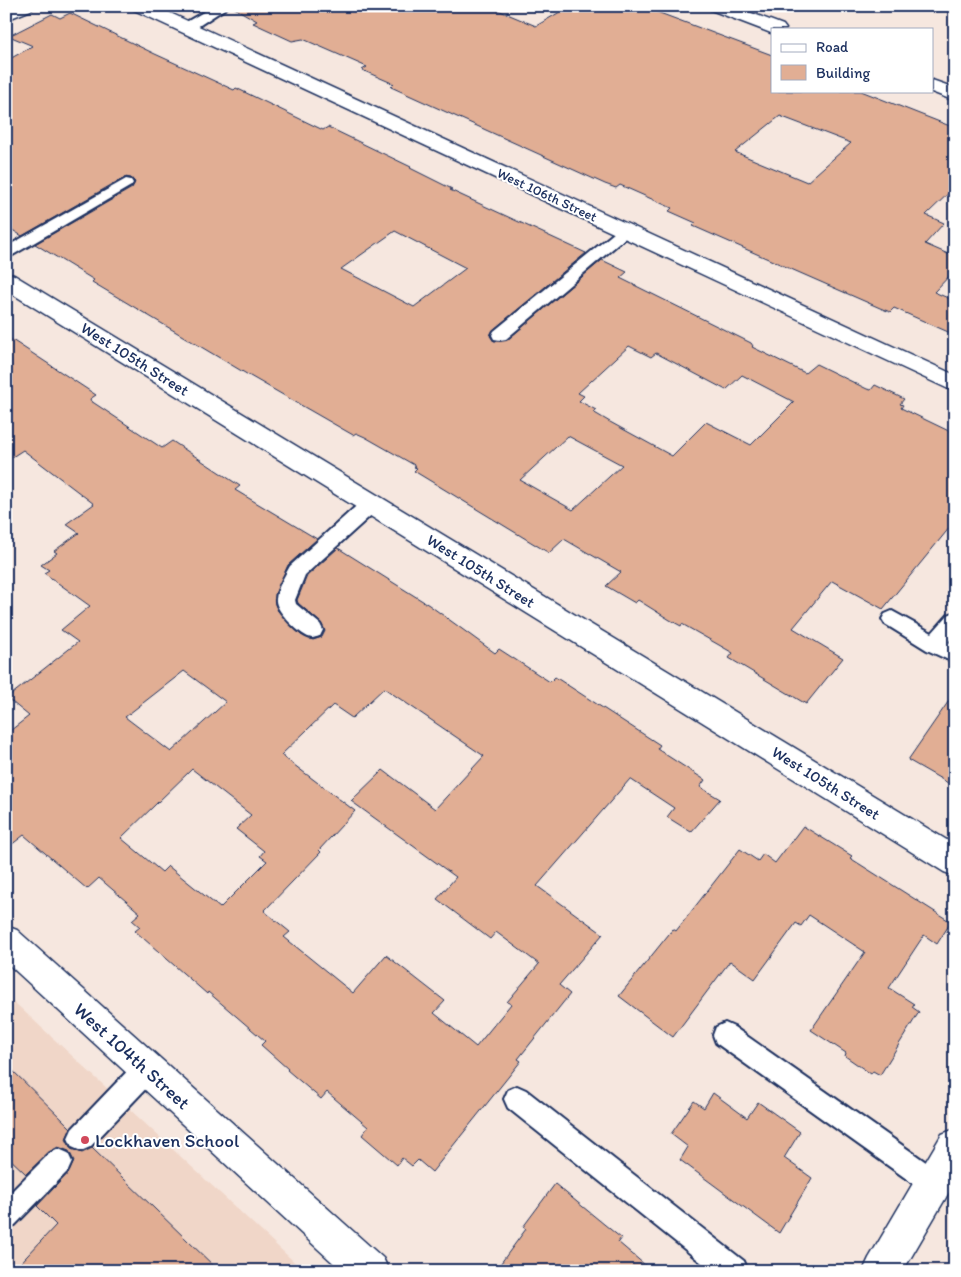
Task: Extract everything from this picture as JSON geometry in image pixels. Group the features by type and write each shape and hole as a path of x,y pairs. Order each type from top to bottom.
{"street":[{"path":"6,15 25,6"},
{"name":"West 106th Street","path":"140,6 955,384"},
{"path":"717,6 774,28"},
{"path":"934,87 955,95"},
{"name":"West 105th Street","path":"6,280 955,862"},
{"name":"West 104th Street","path":"6,941 370,1271"},
{"path":"882,1271 955,1147"}],"lane":[{"path":"186,28 223,6"},
{"path":"6,254 126,184"},
{"path":"500,335 625,231"},
{"path":"313,630 287,608 285,600 296,571 371,504"},
{"path":"892,620 955,655"},
{"path":"934,644 955,620"},
{"path":"724,1035 934,1183"},
{"path":"81,1138 147,1069"},
{"path":"517,1099 734,1271"},
{"path":"6,1216 59,1162"}],"shaded area":[{"name":"Lockhaven School","path":"14,1002 304,1271 6,1271 6,1009"}],"building":[{"path":"231,6 488,6 536,26 570,6 641,6 771,55 771,92 864,92 955,128 955,187 926,215 944,223 925,244 955,257 955,270 934,292 955,301 955,335 894,308 890,312 880,308 693,226 696,223 669,211 672,208 620,185 616,188 605,184 391,87 394,84 362,70 367,67 303,39 292,41 253,23 257,21","holes":["780,116 851,143 807,182 735,152"]},
{"path":"70,13 234,90 236,88 323,130 328,127 411,167 452,189 450,190 586,253 493,330 490,336 494,341 507,340 602,260 627,272 620,278 751,343 752,347 805,373 816,364 867,389 871,390 875,385 904,399 900,404 903,405 901,408 955,434 955,521 883,609 832,581 793,628 843,658 806,704 729,658 733,653 682,624 681,626 670,620 638,600 635,603 606,586 621,572 564,539 549,553 414,471 417,468 414,467 416,466 365,437 356,433 353,435 250,376 92,282 94,280 35,244 132,188 135,182 131,178 125,177 22,236 6,226 6,61 33,46 9,36 52,14 60,18","holes":["395,231 466,268 414,307 341,269","629,346 651,357 656,353 726,390 742,375 794,402 751,445 706,422 672,456 593,412 596,410 579,401 584,396 578,393","568,436 622,465 573,510 520,480"]},
{"path":"6,336 96,395 90,399 91,401 162,448 172,441 240,486 235,490 317,539 288,565 275,594 275,604 278,611 301,635 313,640 322,637 325,631 321,623 297,600 307,576 338,548 429,605 495,653 499,649 550,682 555,677 660,745 657,749 705,780 700,787 720,799 691,832 667,817 674,808 630,779 537,886 603,934 559,985 570,994 518,1059 521,1061 432,1172 418,1160 412,1166 402,1158 397,1165 362,1135 368,1127 327,1092 321,1099 287,1070 261,1045 265,1041 208,992 207,994 135,931 140,927 132,920 140,913 99,878 87,889 24,835 6,849 6,734 29,716 7,698 78,642 61,630 90,606 44,573 49,570 41,565 57,553 54,551 79,533 66,524 94,504 23,450 6,461","holes":["184,671 226,702 171,752 125,717","384,688 484,756 435,809 383,770 351,801 456,877 437,899 490,939 496,932 539,964 507,1002 511,1004 476,1047 434,1013 445,1001 386,955 353,993 284,937 290,932 264,911 321,852 319,850 355,811 281,755 333,705 352,718","192,769 251,815 236,829 264,851 260,856 267,861 220,908 168,866 162,872 121,838"]},
{"path":"955,692 955,787 908,760"},
{"path":"803,826 951,922 937,944 924,935 889,988 914,1004 912,1007 919,1012 880,1075 873,1071 871,1074 845,1056 846,1053 811,1030 865,952 809,915 801,926 796,923 755,979 730,961 673,1037 619,996 673,929 676,931 740,849 758,861 763,854 775,863"},
{"path":"6,1064 71,1128 66,1139 71,1149 82,1153 92,1148 219,1271 13,1271 56,1225 37,1206 69,1172 74,1161 69,1151 58,1147 49,1152 26,1174 6,1155"},
{"path":"713,1093 747,1118 758,1102 800,1132 784,1158 812,1178 779,1233 680,1160 688,1147 671,1134 694,1101 704,1108"},
{"path":"555,1184 621,1238 618,1242 652,1271 495,1271 526,1229 523,1227"}],"place":[{"name":"Lockhaven School","path":"85,1140"}]}
